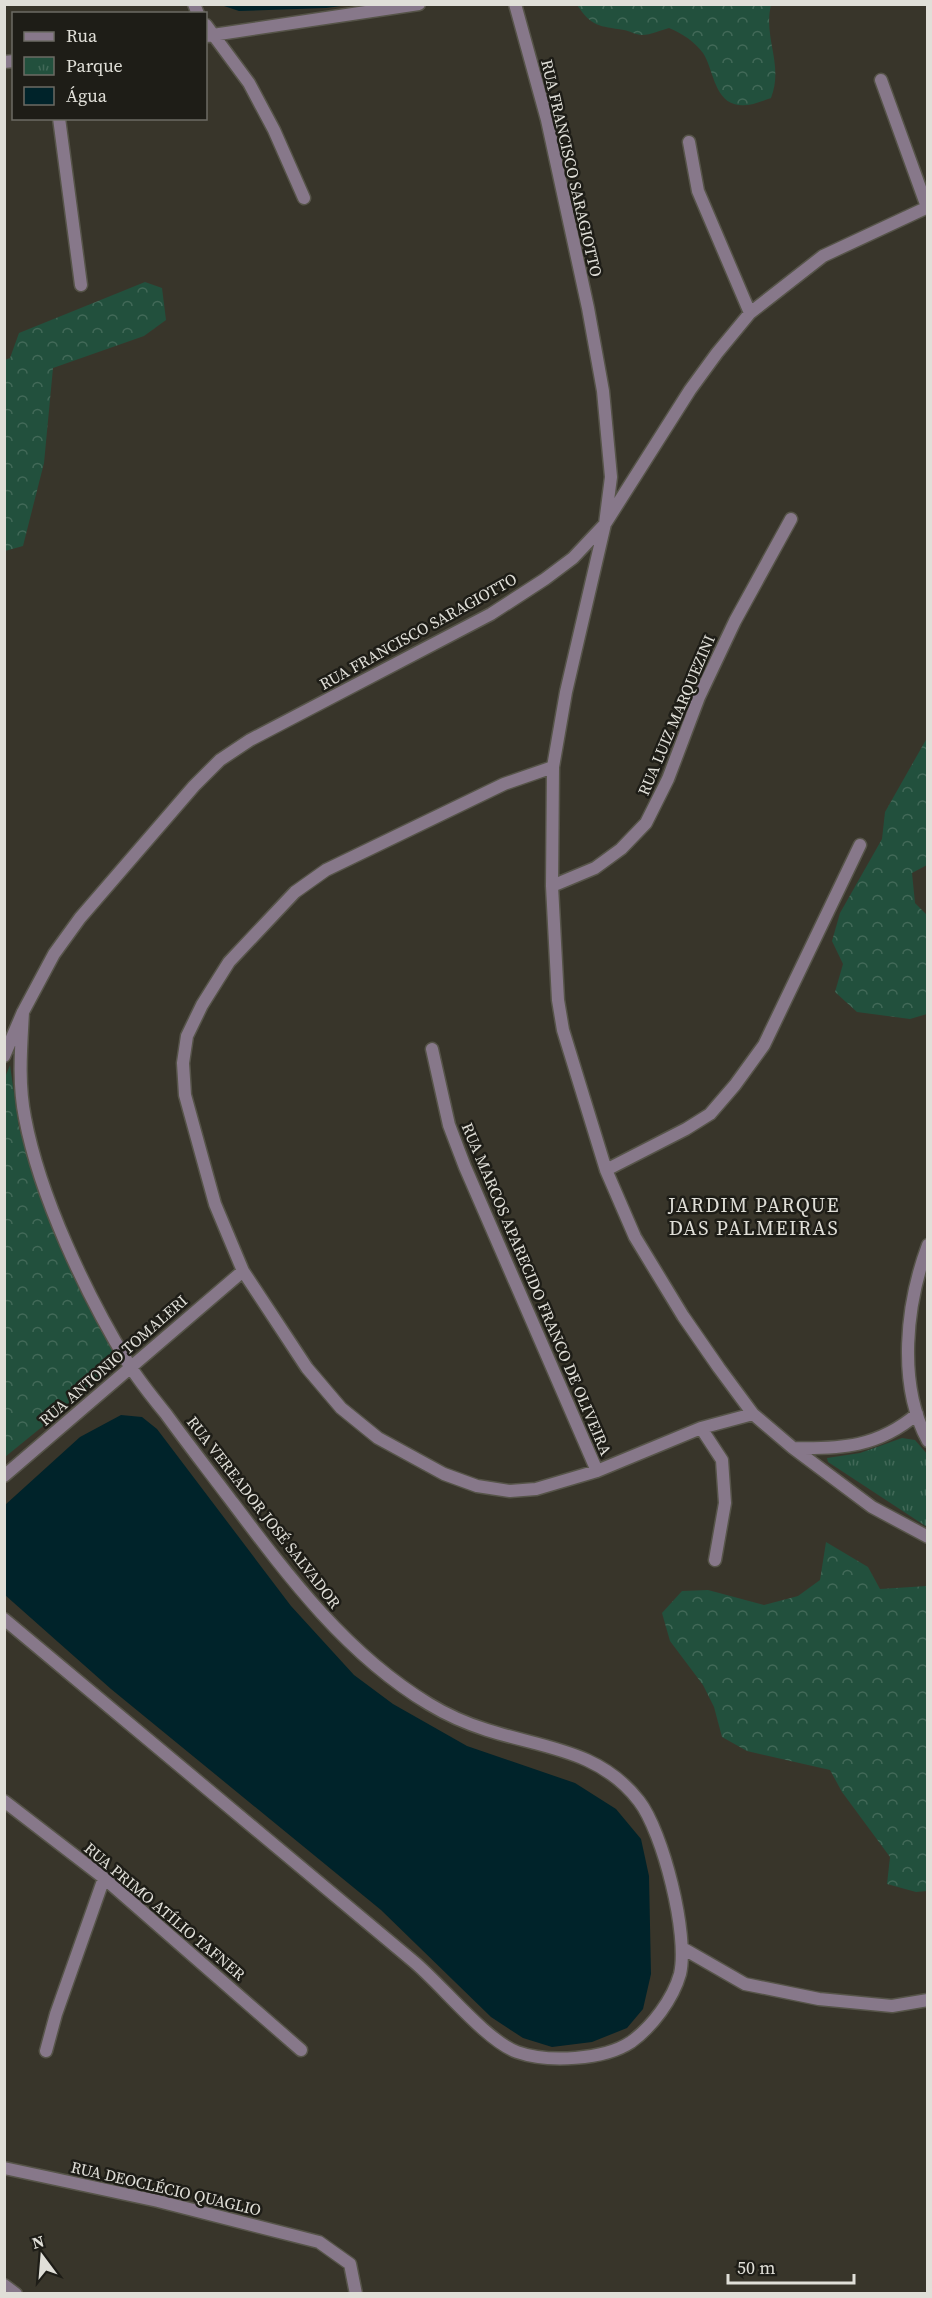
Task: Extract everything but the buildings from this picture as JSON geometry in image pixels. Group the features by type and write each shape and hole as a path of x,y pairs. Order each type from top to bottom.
{"street":[{"path":"208,32 419,4"},
{"name":"RUA FRANCISCO SARAGIOTTO","path":"4,1056 23,1012 54,954 80,918 194,786 220,760 250,740 490,614 573,558 605,524 611,477 603,391 588,308 547,120 514,4"},
{"path":"208,32 249,83 279,139 304,198"},
{"path":"880,80 927,207 823,256 750,313 690,390 605,524 566,692 554,767 552,886 558,1000 563,1030 606,1170 635,1238 683,1316 753,1414 872,1507 927,1537"},
{"path":"59,120 81,285"},
{"path":"689,142 698,191 750,313"},
{"name":"RUA LUIZ MARQUEZINI","path":"552,886 595,868 621,849 646,823 668,779 699,697 731,630 791,519"},
{"path":"554,767 504,784 326,870 295,892 229,962 201,1005 187,1036 183,1063 184,1095 215,1204 243,1271 307,1368 341,1408 378,1438 444,1474 477,1486 510,1491 537,1489 597,1471 701,1428 753,1414"},
{"path":"606,1170 686,1129 710,1114 735,1085 764,1045 860,844"},
{"name":"RUA VEREADOR JOSÉ SALVADOR","path":"4,1619 426,1971 492,2036 513,2050 538,2057 569,2058 600,2054 628,2044 647,2027 666,2003 679,1978 684,1949 668,1868 655,1832 641,1803 598,1765 567,1751 483,1729 434,1707 388,1677 347,1641 306,1597 130,1367 87,1288 58,1221 36,1160 24,1117 19,1071 23,1012"},
{"name":"RUA MARCOS APARECIDO FRANCO DE OLIVEIRA","path":"432,1049 449,1125 465,1167 597,1471"},
{"path":"927,1245 917,1272 909,1317 909,1372 917,1414 927,1441"},
{"name":"RUA ANTONIO TOMALERI","path":"4,1476 243,1271"},
{"path":"794,1448 832,1449 879,1439 900,1428 917,1414"},
{"path":"701,1428 722,1460 725,1503 715,1560"},
{"name":"RUA PRIMO ATÍLIO TAFNER","path":"4,1801 104,1878 301,2050"},
{"path":"46,2051 56,2014 104,1878"},
{"path":"684,1949 745,1984 819,1999 892,2006 927,2000"},
{"name":"RUA DEOCLÉCIO QUAGLIO","path":"6,2171 158,2201 319,2242 350,2264 356,2294"},
{"path":"4,2285 16,2294"}],"green space":[{"path":"577,5 771,5 769,29 775,74 771,98 748,105 727,101 718,89 703,53 684,35 669,28 642,35 602,26 587,18"},
{"path":"145,282 162,288 166,320 144,336 53,368 44,463 23,546 5,551 5,360 10,358 19,333"},
{"path":"927,738 927,865 912,873 915,903 927,915 927,1014 910,1019 857,1012 835,992 843,964 832,941 840,913 882,839 885,812"},
{"path":"10,1065 19,1128 38,1190 62,1252 85,1301 113,1351 112,1370 5,1457 4,1080"},
{"path":"902,1438 915,1440 927,1454 927,1527 828,1462 827,1458 860,1453"},
{"path":"826,1542 868,1567 880,1589 927,1586 927,1891 916,1892 887,1884 890,1857 842,1792 830,1770 747,1751 722,1737 714,1707 703,1685 670,1641 662,1613 682,1591 708,1590 764,1605 798,1596 820,1580"}],"water":[{"path":"221,5 349,5 239,11"},
{"path":"121,1415 142,1417 157,1429 291,1606 354,1675 393,1704 467,1746 575,1783 616,1809 641,1839 649,1876 651,1974 643,2009 627,2028 592,2042 552,2047 523,2038 491,2017 381,1910 111,1689 5,1595 5,1505 80,1437"}],"district":[{"name":"JARDIM PARQUE DAS PALMEIRAS","path":"754,1216"}]}
